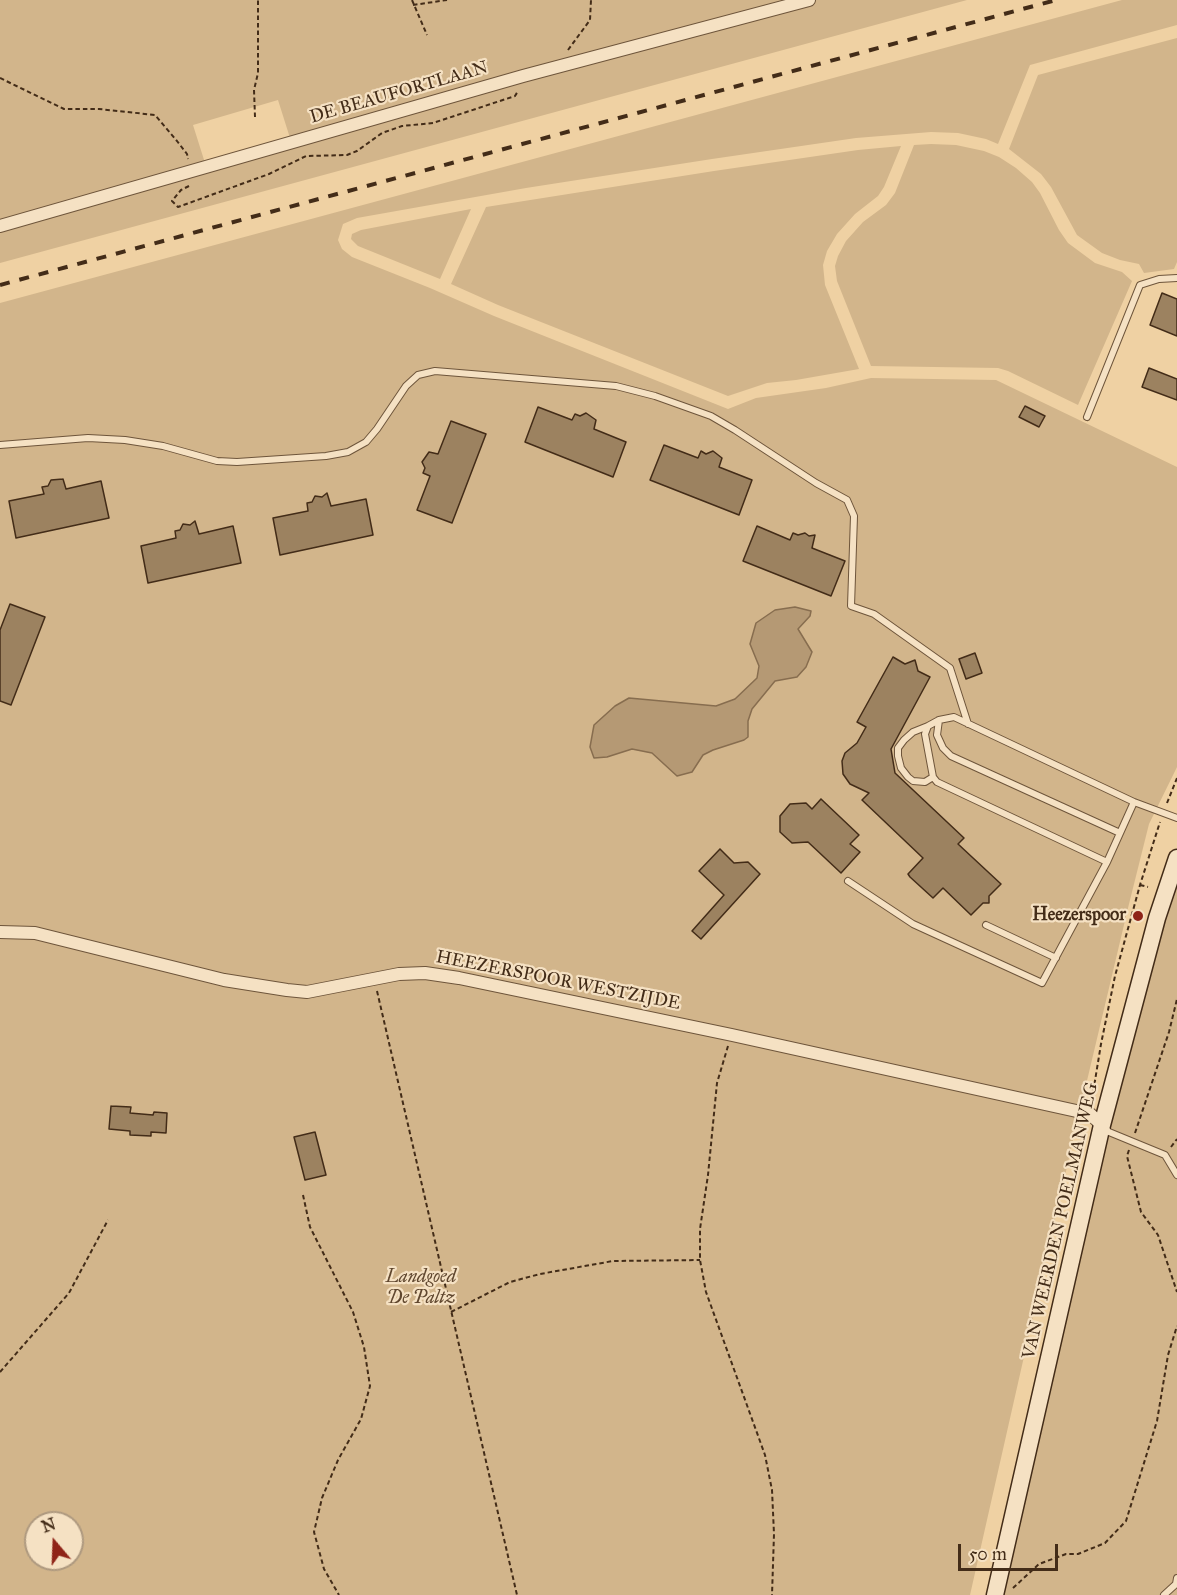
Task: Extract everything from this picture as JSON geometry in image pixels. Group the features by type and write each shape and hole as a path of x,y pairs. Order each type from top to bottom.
{"main road":[{"name":"VAN WEERDEN POELMANWEG","path":"995,1595 1096,1119 1177,858"}],"street":[{"name":"DE BEAUFORTLAAN","path":"0,226 285,142 809,0"},
{"name":"HEEZERSPOOR WESTZIJDE","path":"0,932 35,933 224,980 307,992 399,974 424,973 732,1035 1096,1119"}],"lane":[{"path":"1088,417 1140,285 1159,279 1177,278"},
{"path":"0,445 88,438 125,440 163,446 217,461 237,462 326,456 348,452 366,442 406,386 418,375 435,371 585,382 616,386 655,396 711,416 816,483 847,500 854,516 851,606 874,614 950,668 968,724"},
{"path":"933,777 925,782 913,781 908,777 901,768 897,756 898,748 913,732 939,720 954,717 1134,802 1177,818"},
{"path":"939,720 937,735 943,748 951,756 1120,833"},
{"path":"928,726 925,740 933,777 937,782 1107,862"},
{"path":"848,881 913,924 1042,983 1107,862 1134,802"},
{"path":"986,926 1056,958"},
{"path":"1096,1119 1109,1132 1165,1155 1177,1176"},
{"path":"1164,1595 1176,1584 1177,1578"}],"path":[{"path":"255,117 254,90 258,73 258,0"},
{"path":"412,0 427,35"},
{"path":"413,5 447,0"},
{"path":"562,53 569,49 590,20 591,0"},
{"path":"0,78 64,109 99,108 155,115 187,154 189,186 181,190 172,201 178,207 269,174 306,156 347,154 357,151 382,133 402,126 433,123 515,96 523,76"},
{"path":"1096,1119 1103,1033 1131,915 1163,812 1177,778"},
{"path":"1140,885 1148,887"},
{"path":"1131,915 1139,917"},
{"path":"374,980 517,1595"},
{"path":"1177,999 1169,1032 1126,1156 1141,1212 1158,1234 1177,1292"},
{"path":"732,1035 717,1083 700,1229 700,1260 706,1292 765,1455 772,1490 772,1595"},
{"path":"303,1195 310,1227 353,1312 364,1347 370,1386 361,1419 338,1460 321,1498 314,1532 324,1569 339,1595"},
{"path":"0,1372 69,1293 108,1220"},
{"path":"451,1312 510,1282 540,1274 624,1260 700,1260"},
{"path":"1010,1595 1014,1586 1039,1564 1105,1544 1126,1521 1157,1421 1168,1355 1177,1326"}],"green space":[{"path":"0,0 967,0 0,263","holes":["278,100 290,138 205,163 193,125"]},
{"name":"Landgoed De Paltz","path":"1122,0 1177,0 1177,25 1030,65 998,144 958,133 931,132 856,138 526,188 357,218 343,224 338,240 342,249 352,257 728,409 756,398 826,388 871,378 996,380 1177,467 1177,767 1149,824 1128,908 970,1595 0,1595 0,303"},
{"path":"1177,38 1177,262 1174,269 1144,273 1139,264 1102,253 1077,235 1051,187 1041,174 1009,149 1038,75"},
{"path":"914,145 956,145 984,151 1016,168 1032,182 1040,193 1068,243 1095,263 1122,272 1132,281 1078,405 998,368 871,366 837,281 835,266 846,241 863,222 886,205 895,193"},
{"path":"901,146 884,187 878,196 855,214 837,234 827,251 823,265 825,285 859,369 767,383 728,396 498,305 451,284 486,207 714,171"},
{"path":"471,209 440,279 358,246 351,239 352,234 361,230"},
{"path":"1177,877 1177,1595 1000,1595 1155,935"}],"shaded area":[{"path":"795,607 811,611 810,616 798,629 812,652 806,667 797,677 775,681 752,709 748,721 748,737 703,755 692,772 677,776 652,753 632,749 607,757 594,758 590,747 594,725 615,706 629,698 716,706 735,699 757,678 759,666 750,644 756,623 775,610"}],"building":[{"path":"1162,293 1177,299 1177,336 1150,325"},
{"path":"1149,368 1177,379 1177,400 1142,387"},
{"path":"1025,406 1045,416 1039,427 1019,417"},
{"path":"538,407 572,420 575,414 580,416 586,413 596,420 594,429 626,442 613,477 525,442"},
{"path":"451,421 486,434 452,523 417,510 430,476 423,473 425,468 422,462 429,452 438,454"},
{"path":"664,445 698,458 701,451 706,454 713,451 722,458 719,467 752,480 739,515 650,480"},
{"path":"63,479 66,489 101,481 109,518 16,538 9,501 44,494 42,487 48,486 51,480"},
{"path":"327,493 331,506 366,499 373,535 280,555 273,518 308,511 307,503 312,502 315,496 322,497"},
{"path":"195,521 199,534 233,526 241,563 148,583 141,546 176,538 175,531 180,530 183,524 190,525"},
{"path":"757,526 790,540 793,533 815,535 812,548 845,561 831,596 743,561"},
{"path":"10,604 45,617 11,705 0,701 0,630"},
{"path":"975,653 982,673 966,679 959,659"},
{"path":"893,657 905,664 915,660 918,671 930,677 891,749 895,773 964,838 958,844 1001,884 989,896 989,903 983,903 971,915 943,888 933,898 910,877 908,874 923,858 862,800 869,793 850,784 843,774 842,761 845,753 857,743 866,727 857,722"},
{"path":"821,799 859,835 850,844 860,852 841,873 808,842 792,843 780,832 780,816 790,804 806,803 812,809"},
{"path":"720,849 734,863 748,862 760,874 701,939 692,931 724,895 699,871"},
{"path":"111,1106 131,1107 130,1113 153,1115 154,1112 167,1113 166,1133 151,1132 151,1136 130,1135 130,1131 109,1129"},
{"path":"315,1132 326,1175 305,1180 294,1137"}],"railway":[{"path":"0,285 1056,0"}],"place":[{"name":"Heezerspoor","path":"1138,916"}]}
